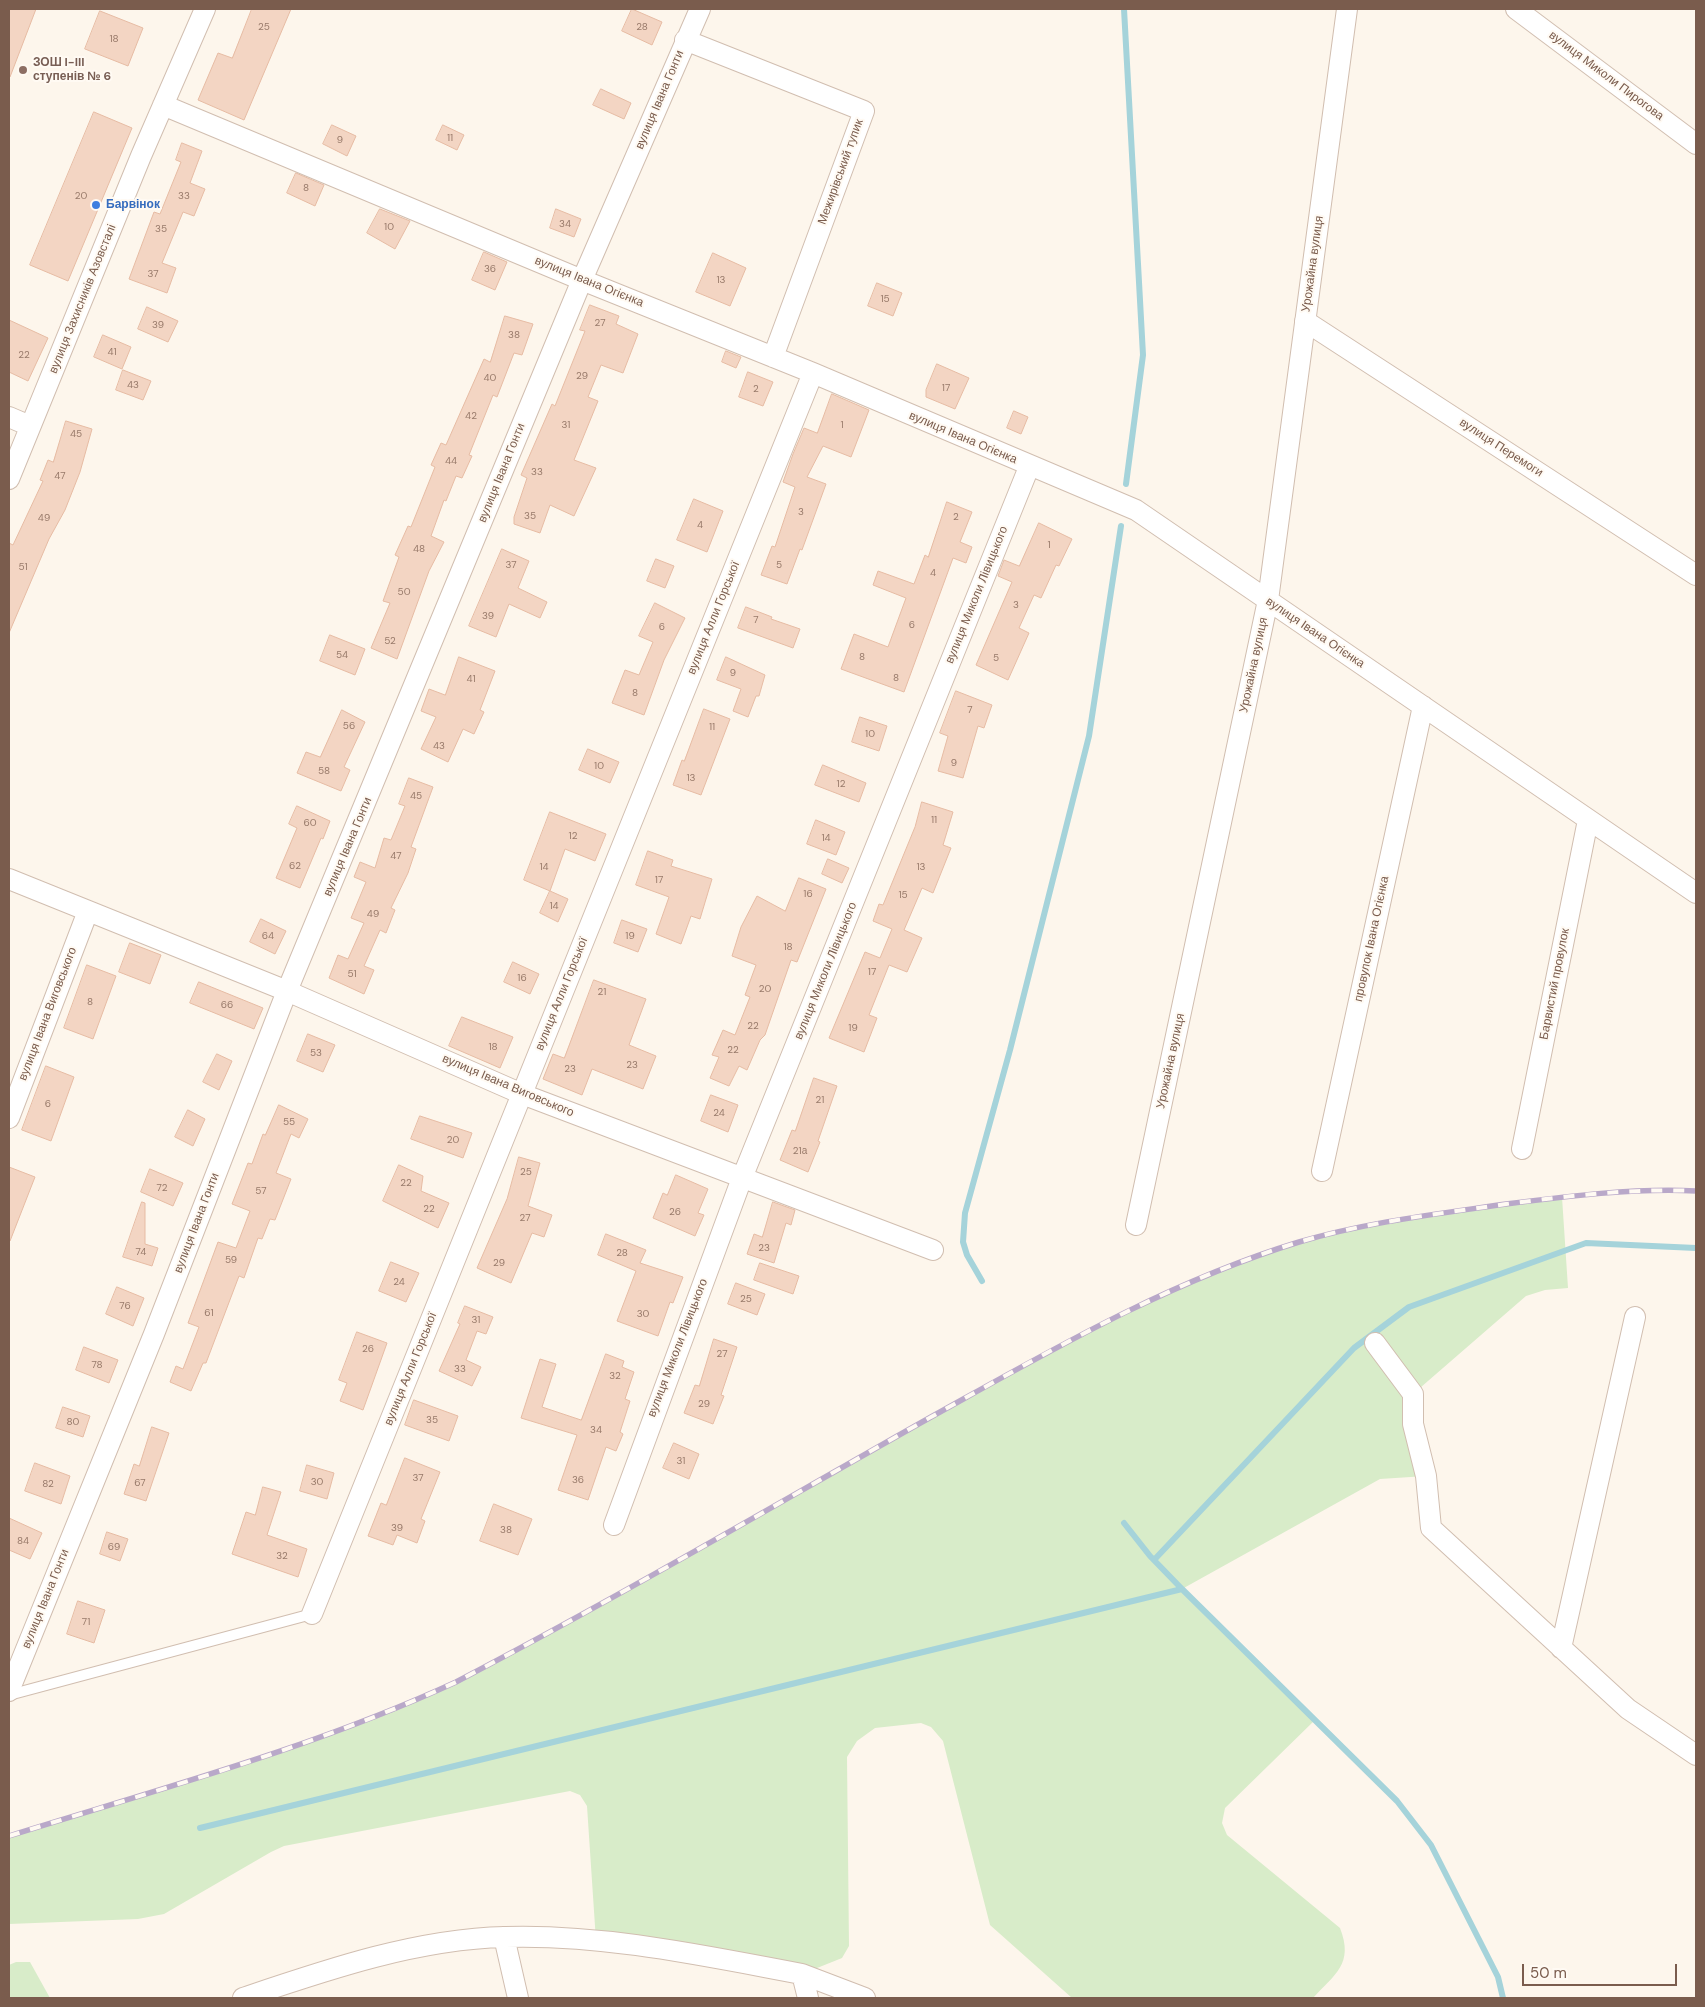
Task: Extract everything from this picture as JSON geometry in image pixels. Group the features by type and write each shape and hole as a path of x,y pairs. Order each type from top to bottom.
{"street":[{"name":"вулиця Захисників Азовсталі","path":"9,479 163,105 205,9"},
{"name":"вулиця Івана Гонти","path":"9,1691 154,1334 287,991 582,280 700,9"},
{"name":"Урожайна вулиця","path":"1136,1225 1268,600 1347,9"},
{"name":"вулиця Миколи Пирогова","path":"1516,9 1696,144"},
{"name":"Межирівський тупик","path":"685,40 864,111 773,357"},
{"name":"вулиця Івана Огієнка","path":"163,105 582,280 813,373 1136,510 1696,893"},
{"name":"вулиця Перемоги","path":"1305,321 1696,575"},
{"name":"вулиця Алли Горської","path":"312,1614 813,373"},
{"path":"9,417 30,426"},
{"name":"вулиця Миколи Лівицького","path":"614,1525 742,1178 1029,466"},
{"name":"провулок Івана Огієнка","path":"1322,1172 1423,706"},
{"name":"Барвистий провулок","path":"1522,1149 1588,820"},
{"name":"вулиця Івана Виговського","path":"9,880 287,991 522,1094 933,1250"},
{"name":"вулиця Івана Виговського","path":"9,1118 88,911"},
{"path":"1561,1648 1635,1317"},
{"path":"1374,1343 1413,1394 1413,1424 1426,1476 1431,1528 1628,1709 1696,1755"},
{"path":"504,1937 518,1998"},
{"path":"243,1998 379,1957 449,1943 504,1937 606,1942 692,1953 802,1974 865,1998"},
{"path":"802,1974 808,1998"}],"lane":[{"path":"9,1695 312,1614"}],"green space":[{"path":"1562,1197 1568,1288 1545,1290 1526,1296 1413,1394 1426,1476 1380,1479 1182,1589 1315,1720 1225,1808 1222,1823 1227,1835 1340,1928 1345,1951 1340,1968 1313,1998 1072,1998 990,1925 943,1741 931,1727 921,1723 875,1728 857,1741 847,1757 849,1946 842,1958 802,1974 596,1941 587,1806 580,1795 570,1791 284,1846 164,1914 138,1919 9,1924 9,1836 179,1784 291,1747 402,1706 456,1682 634,1586 1062,1345 1154,1299 1248,1260 1329,1234 1395,1220"},
{"path":"16,1962 30,1962 50,1998 9,1998 9,1965"}],"building":[{"path":"9,9 36,9 10,77 9,76"},
{"path":"252,9 291,9 244,120 198,100 218,53 232,58"},
{"path":"632,9 662,22 652,45 622,31"},
{"path":"100,11 143,28 128,66 85,49"},
{"path":"601,89 631,103 624,119 593,105"},
{"path":"94,112 132,128 68,281 30,265"},
{"path":"332,125 356,136 347,156 323,144"},
{"path":"443,125 464,135 457,150 436,140"},
{"path":"182,143 202,151 190,183 205,189 194,216 183,212 162,263 176,268 167,293 129,279 154,212 160,214 181,162 176,160"},
{"path":"296,173 324,185 315,206 287,193"},
{"path":"380,209 410,221 395,249 367,233"},
{"path":"556,209 581,219 574,237 550,228"},
{"path":"484,252 507,262 495,290 472,280"},
{"path":"713,253 746,268 730,306 696,292"},
{"path":"877,283 902,293 893,316 868,306"},
{"path":"590,305 619,316 616,324 638,334 623,373 601,365 588,397 598,401 574,460 596,468 574,516 550,505 540,533 514,524 514,517 527,478 521,475 552,404 555,406 585,331 580,330"},
{"path":"147,307 178,321 168,342 138,329"},
{"path":"505,316 533,324 522,355 514,353 497,397 493,395 469,455 472,456 462,478 456,476 446,501 444,500 431,536 444,542 429,571 397,659 371,648 390,603 383,601 399,557 395,555 408,526 411,527 435,467 431,465 441,443 446,445 484,359 490,362"},
{"path":"9,320 48,338 28,381 9,372"},
{"path":"103,335 131,347 122,369 94,357"},
{"path":"726,351 741,357 736,368 722,362"},
{"path":"937,364 969,378 955,409 926,397 926,390"},
{"path":"123,370 151,381 143,400 116,390"},
{"path":"748,372 773,382 763,406 739,397"},
{"path":"832,394 869,410 851,457 823,446 807,477 826,484 802,550 800,549 787,584 761,575 772,546 775,547 795,487 783,482 804,428 817,433"},
{"path":"1014,411 1028,417 1021,434 1007,428"},
{"path":"66,421 92,429 80,472 65,510 49,539 9,633 9,543 13,545 43,481 40,480 48,460 53,462"},
{"path":"694,499 723,511 707,552 677,540"},
{"path":"947,502 972,512 960,542 972,547 966,563 953,558 904,692 841,669 854,634 888,647 906,598 873,585 878,571 914,584 925,555 928,557"},
{"path":"1039,523 1072,539 1059,566 1056,565 1041,598 1034,595 1019,628 1029,633 1008,680 976,665 1012,582 998,576 1004,560 1019,566"},
{"path":"502,549 529,561 518,588 547,602 540,618 509,604 496,637 469,626"},
{"path":"656,559 674,566 665,588 647,581"},
{"path":"655,603 685,618 664,660 644,715 612,703 625,670 639,675 653,642 639,636"},
{"path":"746,607 772,617 771,619 800,629 793,648 738,628"},
{"path":"330,635 365,649 355,675 320,661"},
{"path":"459,657 495,671 480,710 484,712 474,734 463,729 448,762 421,749 436,717 421,711 429,689 445,695"},
{"path":"726,657 765,675 759,696 756,696 748,717 733,711 741,689 717,680"},
{"path":"956,691 992,705 984,728 978,726 963,778 938,771 948,736 940,733"},
{"path":"704,709 730,719 701,795 673,785"},
{"path":"342,710 365,722 344,767 350,770 341,791 297,773 306,752 320,757"},
{"path":"860,717 887,726 879,751 852,742"},
{"path":"588,749 619,762 610,783 579,770"},
{"path":"823,765 866,783 859,802 815,785"},
{"path":"409,778 433,787 411,847 416,849 408,873 391,908 395,910 386,933 380,930 364,966 374,970 364,994 329,978 338,955 348,959 364,923 351,918 366,882 354,877 360,862 375,868 384,838 391,840 405,806 399,804"},
{"path":"922,802 953,812 943,845 951,848 933,893 922,888 904,930 922,938 907,972 889,965 869,1015 877,1018 864,1052 829,1038 865,952 880,958 892,929 873,921 879,904 883,905 915,827"},
{"path":"297,806 330,821 300,888 276,878 297,828 289,824"},
{"path":"550,812 606,834 595,861 565,849 550,891 524,880"},
{"path":"816,820 845,832 836,855 807,844"},
{"path":"648,851 673,860 671,866 712,879 700,919 691,916 681,944 656,934 669,897 636,885"},
{"path":"828,859 849,868 842,883 822,874"},
{"path":"799,878 826,889 797,962 791,960 765,1035 760,1040 747,1070 739,1066 729,1086 710,1078 719,1057 712,1055 723,1030 735,1035 750,997 745,995 756,965 732,956 741,927 757,896 785,911"},
{"path":"550,891 568,899 558,922 540,913"},
{"path":"261,919 286,931 275,954 250,942"},
{"path":"622,920 647,929 638,952 614,943"},
{"path":"130,943 161,955 150,984 119,972"},
{"path":"513,962 539,974 530,994 504,982"},
{"path":"87,965 116,976 93,1039 64,1028"},
{"path":"594,980 646,999 629,1045 656,1056 643,1089 592,1069 582,1095 543,1079 553,1054 564,1058"},
{"path":"199,982 263,1008 254,1029 190,1003"},
{"path":"462,1017 513,1037 500,1068 449,1046"},
{"path":"308,1034 335,1045 323,1072 297,1061"},
{"path":"217,1054 232,1061 219,1090 203,1082"},
{"path":"46,1066 74,1077 51,1141 22,1130"},
{"path":"814,1078 837,1086 818,1141 820,1142 808,1172 780,1160 792,1130 795,1131"},
{"path":"711,1095 738,1105 728,1132 701,1121"},
{"path":"279,1105 308,1119 299,1138 291,1134 276,1173 291,1179 275,1220 270,1219 262,1239 258,1238 244,1278 239,1276 206,1363 203,1363 191,1391 170,1382 176,1366 183,1369 199,1327 188,1323 218,1242 236,1248 250,1211 232,1204 248,1163 252,1164 263,1134 265,1135"},
{"path":"188,1110 205,1119 193,1146 175,1137"},
{"path":"420,1116 472,1133 463,1158 411,1139"},
{"path":"519,1157 540,1163 528,1206 552,1215 544,1237 532,1233 511,1283 477,1268 507,1199"},
{"path":"399,1165 423,1176 421,1191 449,1203 438,1228 383,1201"},
{"path":"9,1167 35,1177 10,1241 9,1241"},
{"path":"150,1169 183,1183 173,1206 141,1192"},
{"path":"676,1175 708,1189 698,1213 704,1215 695,1236 653,1218 663,1193 667,1195"},
{"path":"142,1202 145,1203 145,1244 158,1248 152,1266 123,1257"},
{"path":"773,1202 795,1210 791,1225 786,1223 774,1263 747,1254 754,1234 762,1237"},
{"path":"606,1234 646,1250 640,1263 683,1277 673,1303 670,1302 658,1336 617,1321 636,1271 598,1255"},
{"path":"391,1262 419,1273 406,1302 379,1291"},
{"path":"760,1263 799,1276 793,1294 754,1280"},
{"path":"736,1283 765,1294 757,1315 728,1304"},
{"path":"117,1287 144,1298 133,1326 106,1314"},
{"path":"465,1306 493,1317 486,1334 477,1331 466,1360 481,1367 472,1386 439,1371 460,1324 458,1323"},
{"path":"357,1332 387,1343 363,1410 340,1401 347,1383 339,1380"},
{"path":"714,1339 737,1347 721,1395 724,1396 713,1424 684,1413 695,1385 699,1386"},
{"path":"84,1347 118,1360 109,1383 76,1370"},
{"path":"606,1354 624,1361 622,1367 634,1372 625,1399 630,1401 620,1432 623,1434 616,1451 606,1447 588,1500 558,1490 577,1435 521,1418 540,1359 556,1364 542,1407 581,1420"},
{"path":"414,1400 458,1416 449,1441 405,1425"},
{"path":"63,1407 90,1416 83,1437 56,1428"},
{"path":"152,1427 169,1433 146,1501 124,1494 134,1464 139,1466"},
{"path":"674,1443 699,1454 689,1479 663,1468"},
{"path":"405,1458 440,1472 421,1519 425,1521 417,1543 397,1535 393,1545 368,1536 381,1503 386,1505"},
{"path":"35,1463 70,1476 61,1504 25,1491"},
{"path":"307,1465 334,1473 327,1499 300,1491"},
{"path":"263,1487 281,1492 267,1535 307,1549 298,1577 232,1554 246,1512 255,1515"},
{"path":"494,1504 532,1519 518,1555 480,1541"},
{"path":"9,1518 42,1533 30,1559 9,1550"},
{"path":"107,1532 128,1539 120,1561 100,1554"},
{"path":"78,1601 105,1610 94,1643 67,1634"}],"waterway":[{"path":"1124,9 1143,355 1126,484"},
{"path":"982,1281 967,1255 963,1242 965,1213 1010,1050 1089,736 1121,526"},
{"path":"1154,1560 1354,1348 1409,1307 1586,1243 1696,1248"},
{"path":"1124,1523 1150,1556 1182,1589 1397,1801 1431,1845 1498,1977 1503,1998"},
{"path":"200,1828 1182,1589"}],"railway":[{"path":"9,1836 179,1784 291,1747 402,1706 456,1682 635,1585 1020,1367 1156,1298 1250,1258 1325,1235 1428,1215 1601,1193 1672,1190 1696,1191"}],"place":[{"name":"ЗОШ I-III ступенів № 6","path":"23,70"},
{"name":"Барвінок","path":"96,205"}]}
